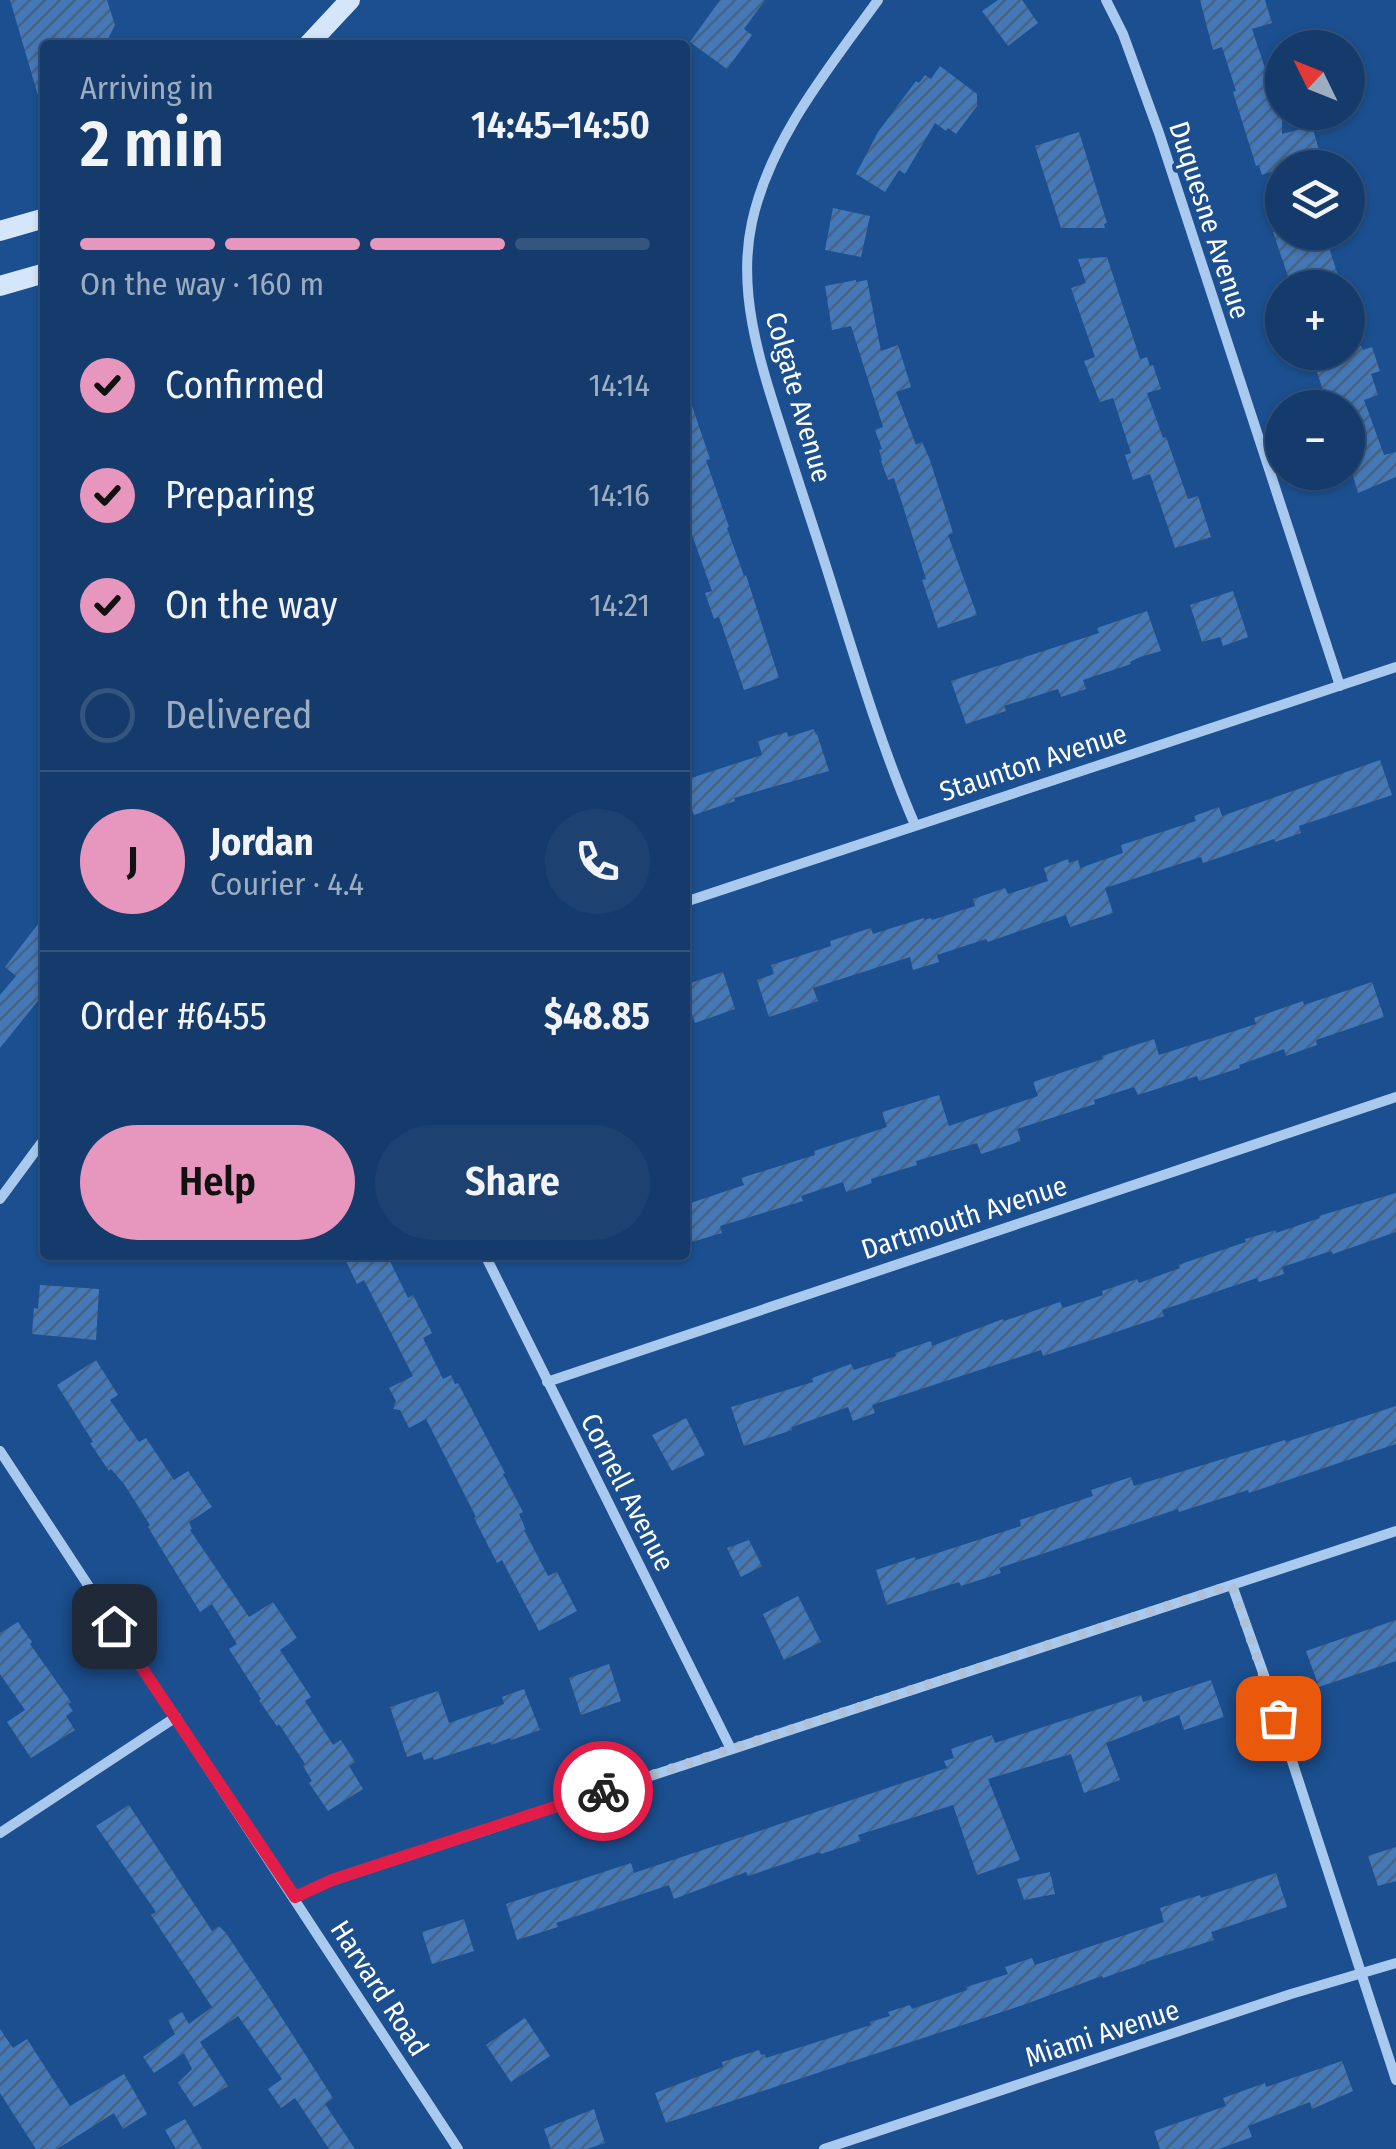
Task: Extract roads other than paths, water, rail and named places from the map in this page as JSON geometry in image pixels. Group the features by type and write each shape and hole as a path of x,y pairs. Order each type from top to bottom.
{"main road":[{"path":"313,40 350,0"},
{"path":"0,231 40,219"},
{"path":"0,286 40,274"}],"street":[{"name":"Colgate Avenue","path":"878,0 818,84 780,148 762,186 746,261 761,366 864,686 915,824"},
{"name":"Duquesne Avenue","path":"1106,0 1123,34 1158,133 1340,686"},
{"name":"Staunton Avenue","path":"690,900 1396,667"},
{"name":"Dartmouth Avenue","path":"547,1382 1396,1097"},
{"path":"0,1199 40,1145"},
{"name":"Cornell Avenue","path":"487,1260 731,1749"},
{"name":"Harvard Road","path":"0,1451 458,2149"},
{"path":"295,1897 332,1880 1396,1531"},
{"path":"1232,1585 1396,2080"},
{"path":"0,1834 176,1717"},
{"name":"Miami Avenue","path":"824,2149 1396,1963"}]}
